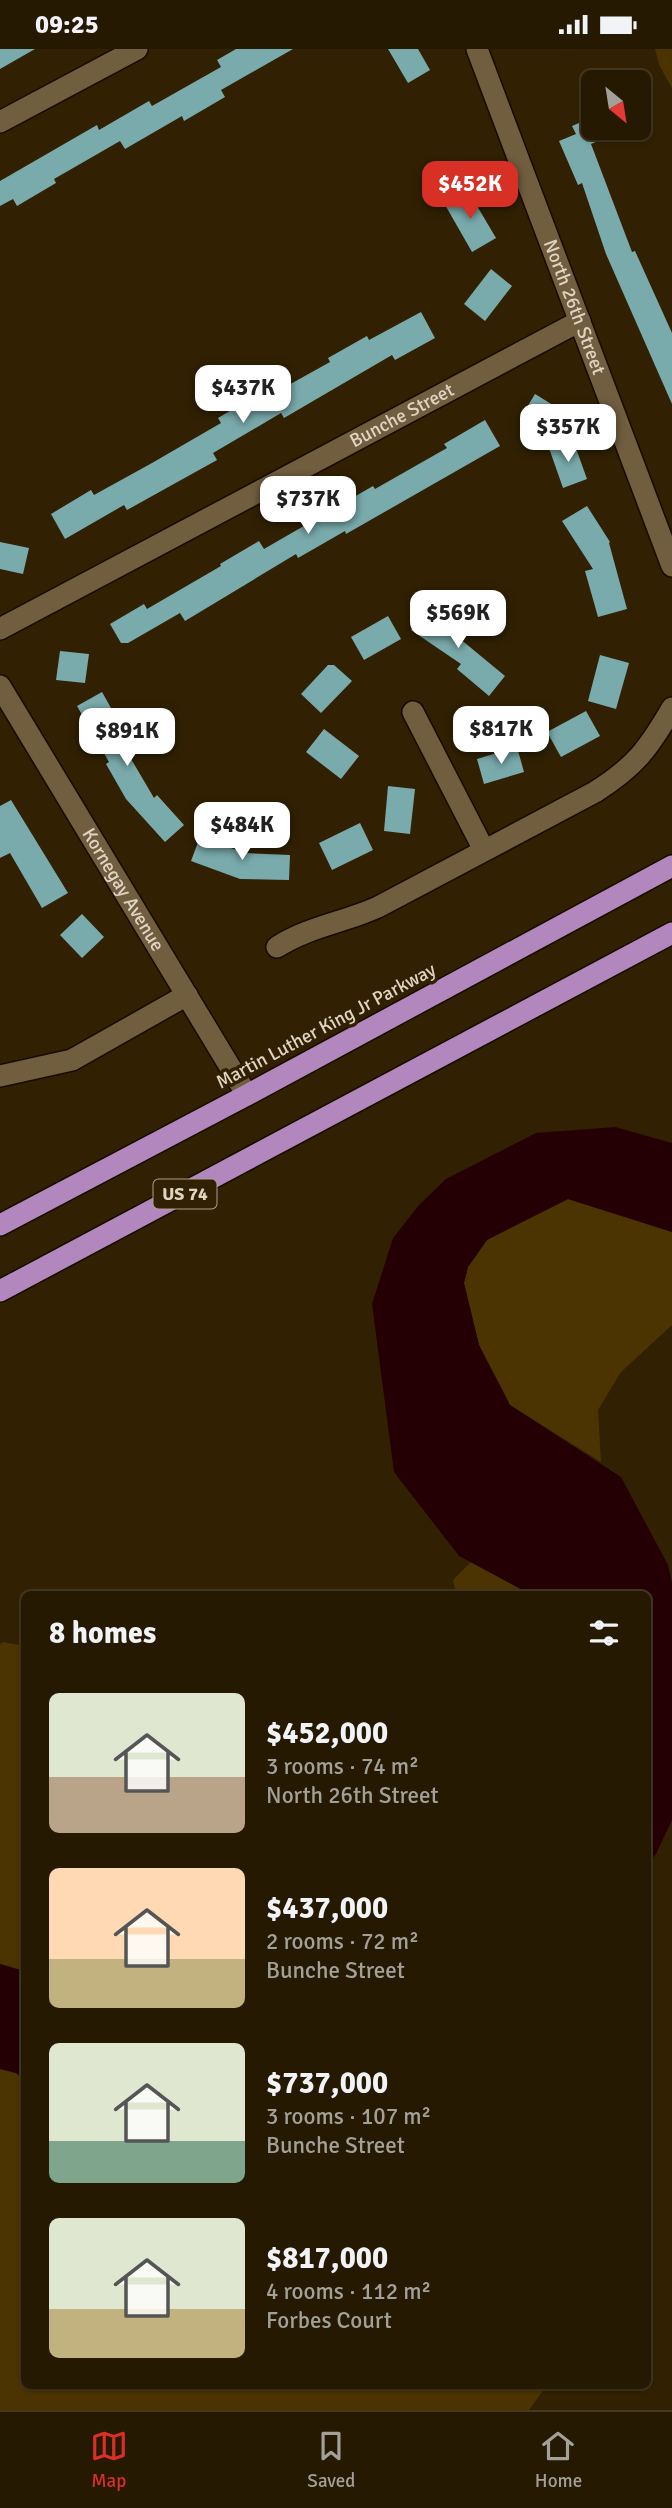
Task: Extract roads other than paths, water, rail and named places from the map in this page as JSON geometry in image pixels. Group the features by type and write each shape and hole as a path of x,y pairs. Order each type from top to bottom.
{"highway":[{"name":"Martin Luther King Jr Parkway","path":"0,1225 672,866"},
{"name":"US 74","path":"0,1291 672,933"}],"street":[{"path":"0,122 137,49"},
{"name":"North 26th Street","path":"477,49 672,566"},
{"name":"Bunche Street","path":"0,629 580,321"},
{"name":"Kornegay Avenue","path":"0,686 247,1095"},
{"path":"277,947 306,932 350,919 378,907 596,792 622,775 640,757 672,708"},
{"path":"413,712 484,850"},
{"path":"0,1076 72,1060 187,995"}]}
